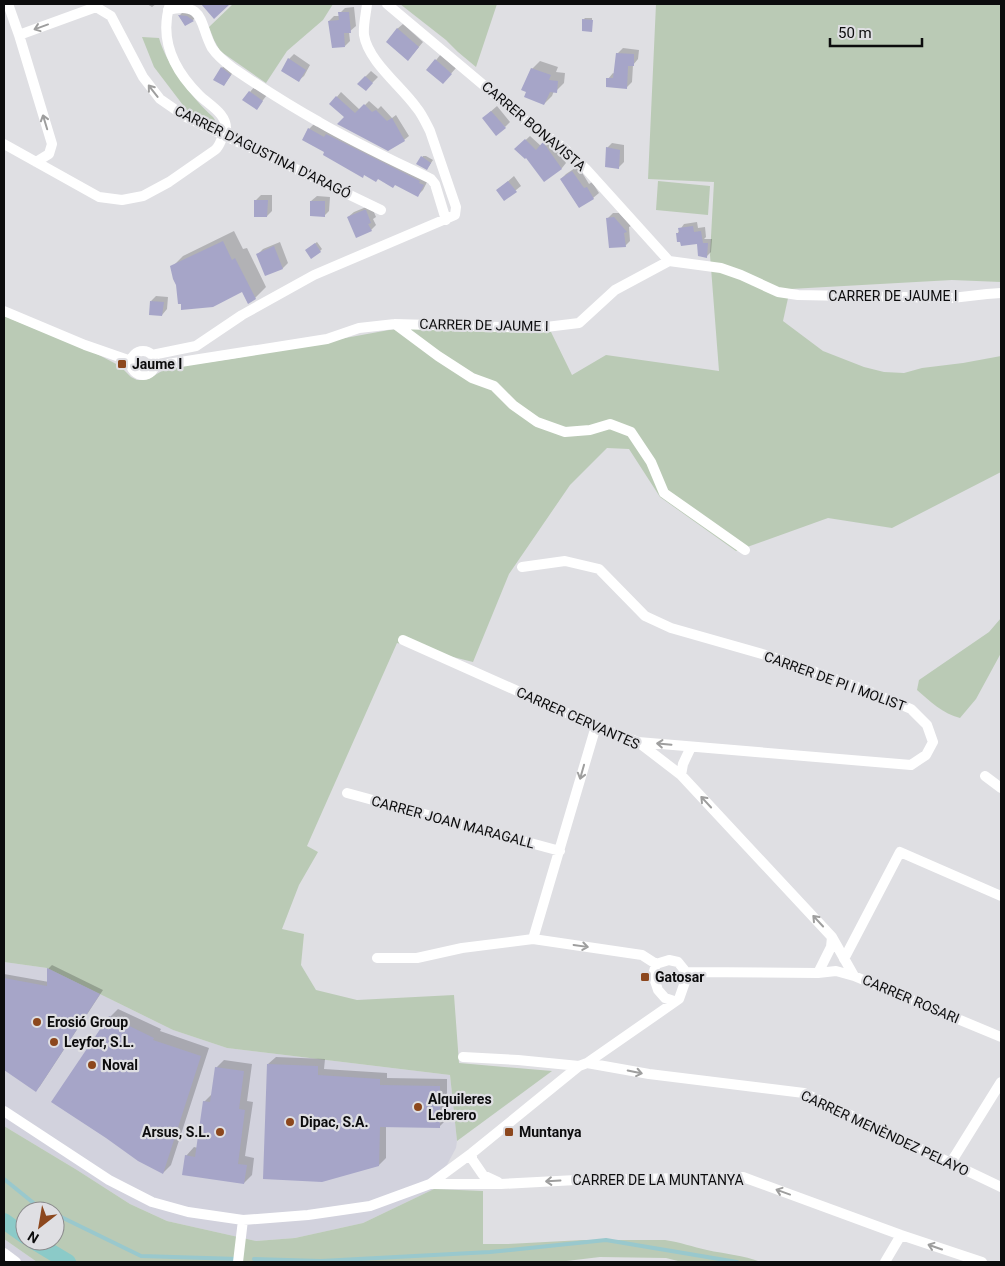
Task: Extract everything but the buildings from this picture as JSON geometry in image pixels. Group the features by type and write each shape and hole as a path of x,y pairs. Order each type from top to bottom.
{"main road":[{"path":"4,1221 15,1229"},
{"path":"50,1251 68,1262"}],"street":[{"path":"8,4 52,144 49,154 36,162"},
{"path":"154,360 196,346 242,315 314,275 450,218 456,207 430,131 416,106 373,57 367,46 364,35 367,4"},
{"name":"CARRER BONAVISTA","path":"387,4 525,120 570,153 669,260"},
{"name":"CARRER D'AGUSTINA D'ARAGÓ","path":"19,36 96,7 111,16 143,77 160,99 186,116 223,135 381,210"},
{"path":"4,144 99,197 122,200 143,196 169,182 215,150 219,147 226,131 223,118 192,88 180,73 170,54 166,27 169,7 187,8 198,14 211,46 226,63 318,122 431,179 436,184 450,218"},
{"name":"CARRER DE JAUME I","path":"154,360 326,339 359,328 395,324 538,328 579,323 615,290 669,260 721,268 778,292 798,294 952,298 1001,293"},
{"name":"CARRER DE JAUME I","path":"4,311 85,345 131,361"},
{"path":"395,324 438,356 472,378 494,386 514,405 537,422 565,432 590,430 610,424 632,432 651,462 664,493 745,550"},
{"name":"CARRER DE JAUME I","path":"139,352 147,352 154,360 153,370 150,374 138,375 131,367 131,361 134,355 139,352"},
{"name":"CARRER DE PI I MOLIST","path":"522,567 564,561 599,569 645,616 671,628 776,658 871,692 911,709 927,725 933,742 926,755 911,765 638,742"},
{"name":"CARRER CERVANTES","path":"403,640 596,726 638,742 681,775 832,937 854,976"},
{"path":"533,939 596,726"},
{"path":"681,775 682,764 691,747"},
{"path":"986,776 1001,788"},
{"name":"CARRER JOAN MARAGALL","path":"347,793 560,851"},
{"path":"844,958 900,852 1001,896"},
{"path":"818,973 831,947 832,937"},
{"path":"4,1111 109,1180 152,1202 188,1212 243,1220 308,1215 370,1206 430,1184 472,1153 583,1065 679,999 685,982 686,972 678,962 669,960 656,964 642,955 533,939 462,948 417,958 377,958"},
{"path":"656,964 652,975 658,990 665,998 674,1001"},
{"name":"CARRER ROSARI","path":"686,972 818,973 836,971 854,976 1001,1037"},
{"name":"CARRER MENÈNDEZ PELAYO","path":"463,1057 583,1065 804,1093 1001,1187"},
{"path":"950,1164 1001,1082"},
{"path":"472,1153 472,1159 483,1175 501,1184"},
{"name":"CARRER DE LA MUNTANYA","path":"430,1184 501,1184 576,1180 743,1177 901,1235 982,1262"},
{"path":"238,1257 243,1220"},
{"path":"885,1262 901,1235"},
{"path":"4,1253 16,1262"}],"shaded area":[{"path":"4,962 47,968 173,1030 227,1048 450,1075 457,1141 456,1148 434,1189 363,1223 295,1238 256,1241 167,1221 130,1204 4,1126"},
{"path":"4,1239 15,1247 15,1251 21,1251 37,1262 4,1262"}],"green space":[{"path":"233,4 333,4 323,20 287,51 266,83 220,51 214,40 209,27"},
{"path":"400,4 497,4 476,67 446,40"},
{"path":"656,4 1001,4 1001,282 952,280 790,289 783,321 823,351 864,367 884,372 904,373 922,368 1001,356 1001,472 892,528 828,518 736,551 660,497 629,449 607,448 570,485 509,574 473,662 397,643 307,846 318,852 299,885 282,929 304,934 301,965 316,990 357,1000 454,995 459,1063 552,1071 457,1141 450,1075 227,1048 173,1030 47,968 4,962 4,316 97,354 120,366 137,380 150,378 167,368 231,359 389,330 418,327 551,332 572,375 606,355 719,371 710,255 714,182 648,179"},
{"path":"142,37 159,38 167,59 189,91 213,117 215,120 214,125 189,113 154,67"},
{"path":"658,181 710,186 708,215 656,210"},
{"path":"1001,618 1001,653 976,699 960,718 942,710 917,690 919,680 989,632"},
{"path":"4,1126 130,1204 167,1221 256,1241 295,1238 363,1223 434,1189 483,1191 483,1244 583,1240 665,1240 761,1262 682,1262 666,1258 600,1257 558,1262 37,1262 21,1251 65,1251 65,1201 15,1201 15,1247 4,1239"}],"waterway":[{"path":"4,1179 31,1201"},
{"path":"65,1219 141,1256 238,1259"},
{"path":"254,1259 321,1261 490,1252 606,1240 737,1262"}],"place":[{"name":"Jaume I","path":"122,364"},
{"name":"Gatosar","path":"645,977"},
{"name":"Erosió Group","path":"37,1022"},
{"name":"Leyfor, S.L.","path":"54,1042"},
{"name":"Noval","path":"92,1065"},
{"name":"Alquileres Lebrero","path":"418,1107"},
{"name":"Dipac, S.A.","path":"290,1122"},
{"name":"Arsus, S.L.","path":"220,1132"},
{"name":"Muntanya","path":"509,1132"}]}
